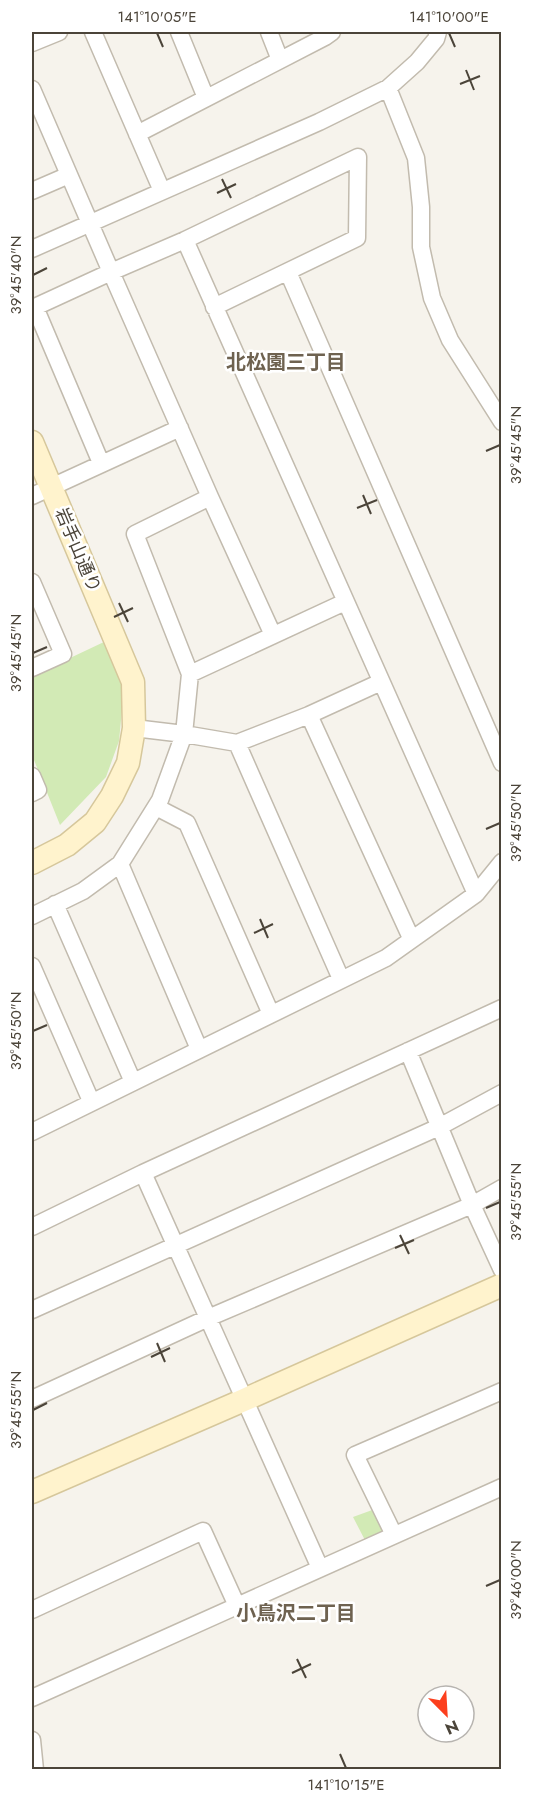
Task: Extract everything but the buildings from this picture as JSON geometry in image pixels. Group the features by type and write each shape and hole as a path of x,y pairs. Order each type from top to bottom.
{"street":[{"path":"32,43 59,32"},
{"path":"93,32 162,191"},
{"path":"179,32 206,98"},
{"path":"269,32 280,60"},
{"path":"137,134 332,32"},
{"path":"32,249 319,122 388,88 417,62 436,39 438,32"},
{"path":"388,88 416,159 421,207 421,247 432,298 450,340 501,422"},
{"path":"32,89 89,223 273,635"},
{"path":"101,463 35,307 185,240 358,157 357,238 214,307"},
{"path":"32,191 69,175"},
{"path":"185,240 476,894"},
{"path":"288,272 501,763"},
{"path":"41,492 180,428"},
{"name":"岩手山通り","path":"32,442 41,492 133,682 134,728 128,763 112,796 94,822 67,845 32,863"},
{"path":"32,916 83,891 120,864 160,801 184,734 190,674 135,534 210,497"},
{"path":"32,582 63,654 32,668"},
{"path":"190,674 345,602"},
{"path":"134,728 237,743 309,715 381,682"},
{"path":"309,715 411,938"},
{"path":"237,743 341,979"},
{"path":"32,776 38,790 32,793"},
{"path":"156,807 187,823 271,1014"},
{"path":"32,1132 386,957 476,894 501,862"},
{"path":"120,864 200,1049"},
{"path":"55,904 133,1082"},
{"path":"32,966 91,1101"},
{"path":"32,1227 143,1173 501,1008"},
{"path":"408,1051 501,1270"},
{"path":"32,1310 439,1127 501,1093"},
{"path":"143,1173 320,1568"},
{"path":"32,1399 208,1318 472,1204 501,1188"},
{"path":"32,1492 501,1285"},
{"path":"394,1535 355,1455 501,1391"},
{"path":"32,1698 501,1487"},
{"path":"32,1610 203,1532 237,1606"},
{"path":"32,1740 35,1770"}],"green space":[{"path":"106,641 124,689 119,741 106,777 60,825 32,755 32,676"},
{"path":"375,1509 389,1537 368,1546 353,1517"}],"district":[{"name":"北松園三丁目","path":"286,362"},
{"name":"小鳥沢二丁目","path":"296,1613"}]}
